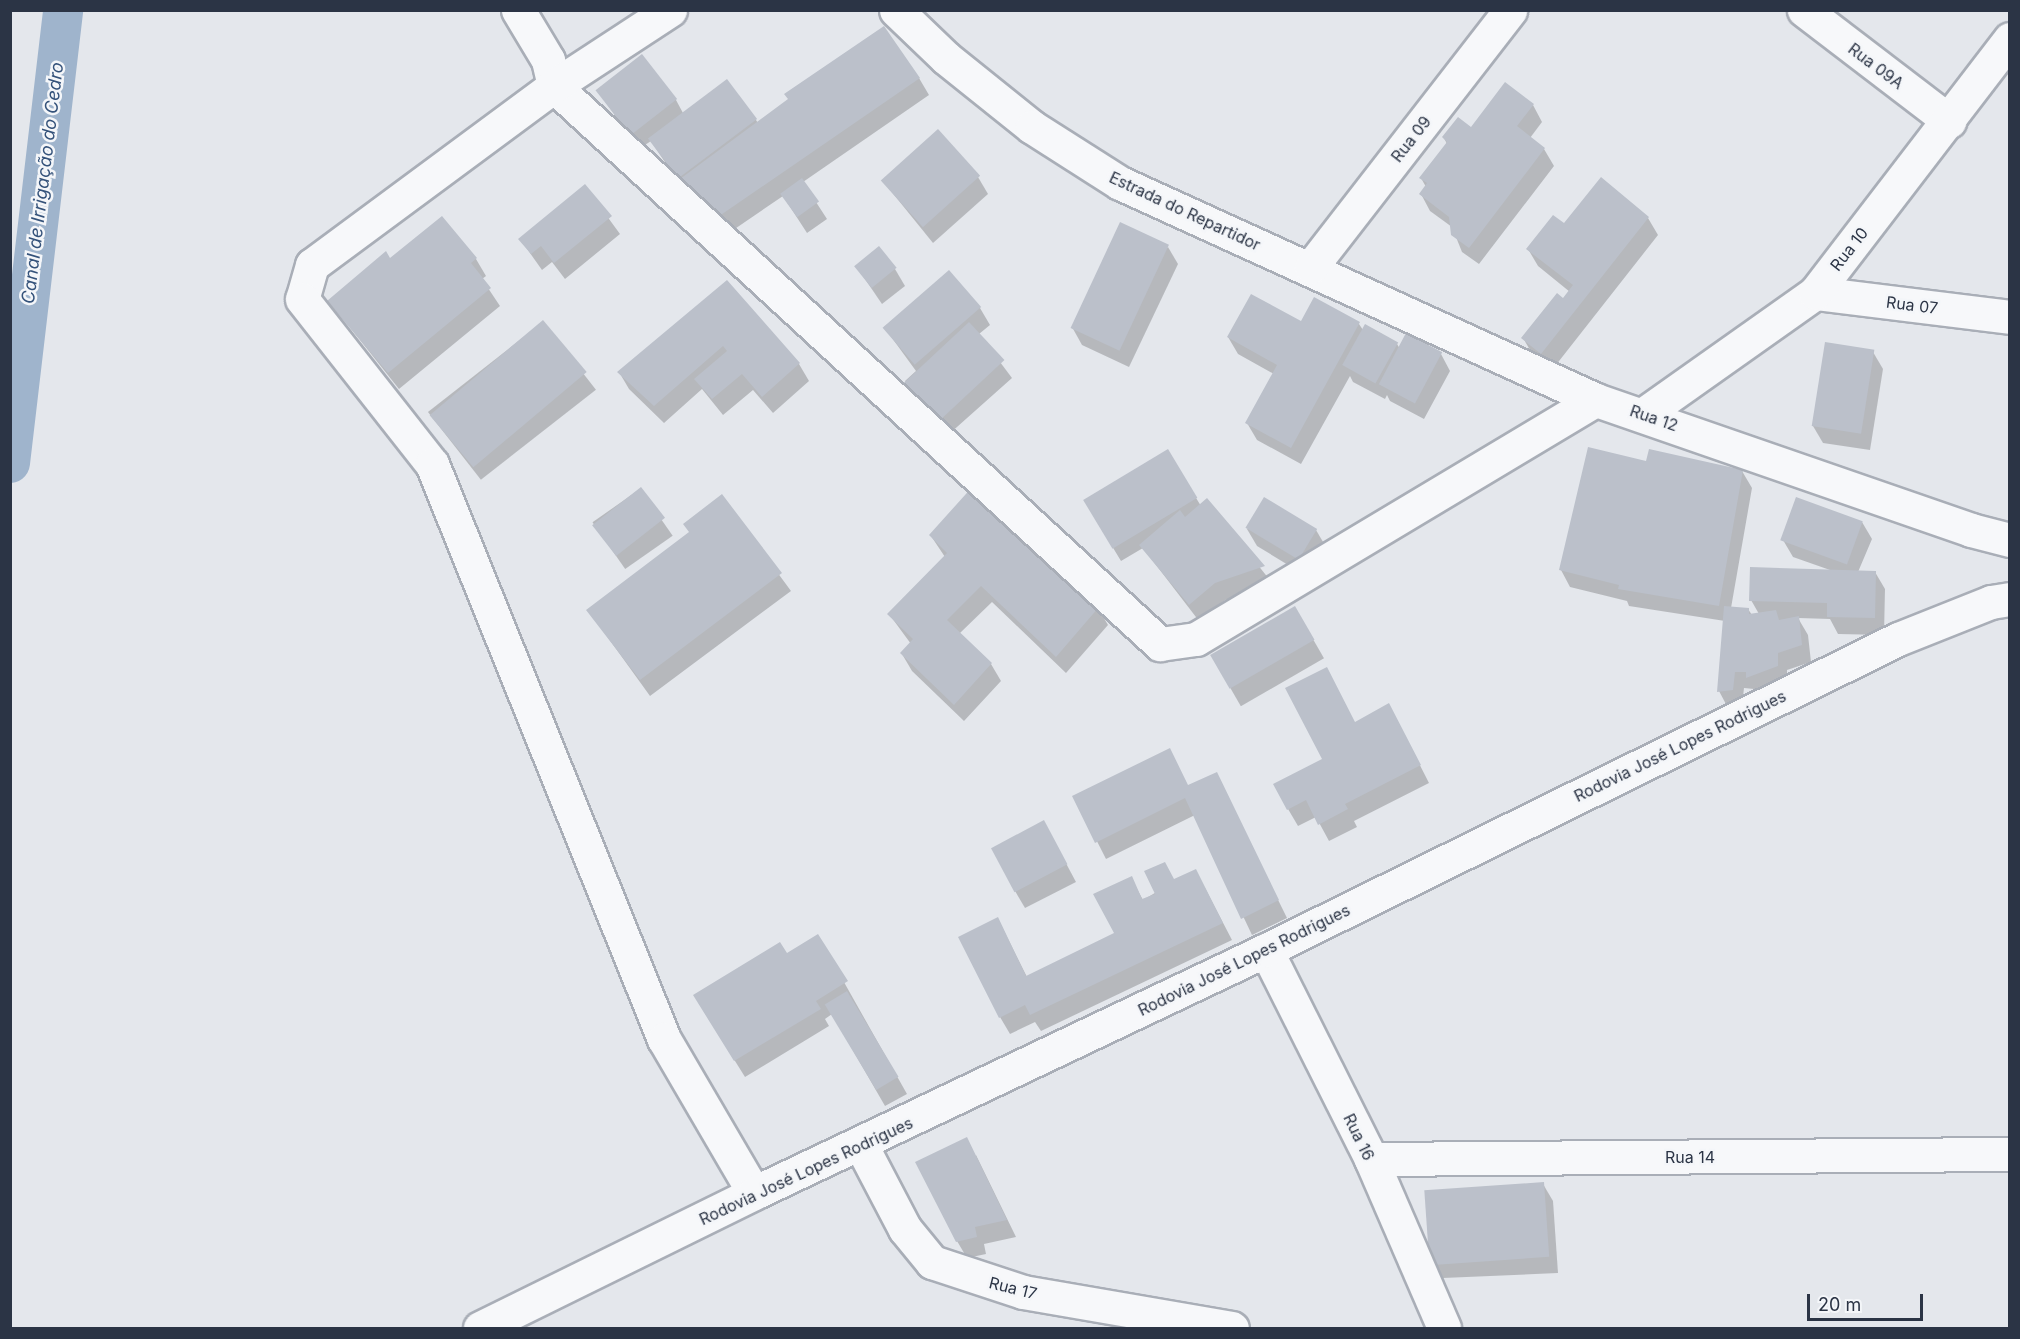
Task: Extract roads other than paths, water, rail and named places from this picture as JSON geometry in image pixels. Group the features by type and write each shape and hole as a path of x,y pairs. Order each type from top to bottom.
{"street":[{"path":"518,10 548,60 554,86 1160,644 1196,639 1596,400"},
{"path":"670,10 554,86 312,265 302,299 432,464 664,1039 754,1193"},
{"name":"Estrada do Repartidor","path":"897,10 946,58 1032,127 1120,183 1311,267"},
{"name":"Rua 09","path":"1311,267 1510,10"},
{"name":"Rua 09A","path":"1804,10 1949,121"},
{"name":"Rua 10","path":"1644,414 1815,293 2010,39"},
{"name":"Rua 12","path":"1311,267 1596,400 1644,414 1960,526 2010,540"},
{"name":"Rua 07","path":"1815,293 2010,317"},
{"name":"Rodovia José Lopes Rodrigues","path":"480,1329 754,1193 861,1145 1266,950 1898,639 1991,602 2010,599"},
{"name":"Rua 16","path":"1266,950 1371,1159 1444,1329"},
{"name":"Rua 17","path":"861,1145 904,1229 932,1262 1023,1292 1232,1329"},
{"name":"Rua 14","path":"1371,1159 2010,1154"}],"waterway":[{"name":"Canal de Irrigação do Cedro","path":"10,463 63,10"}]}
